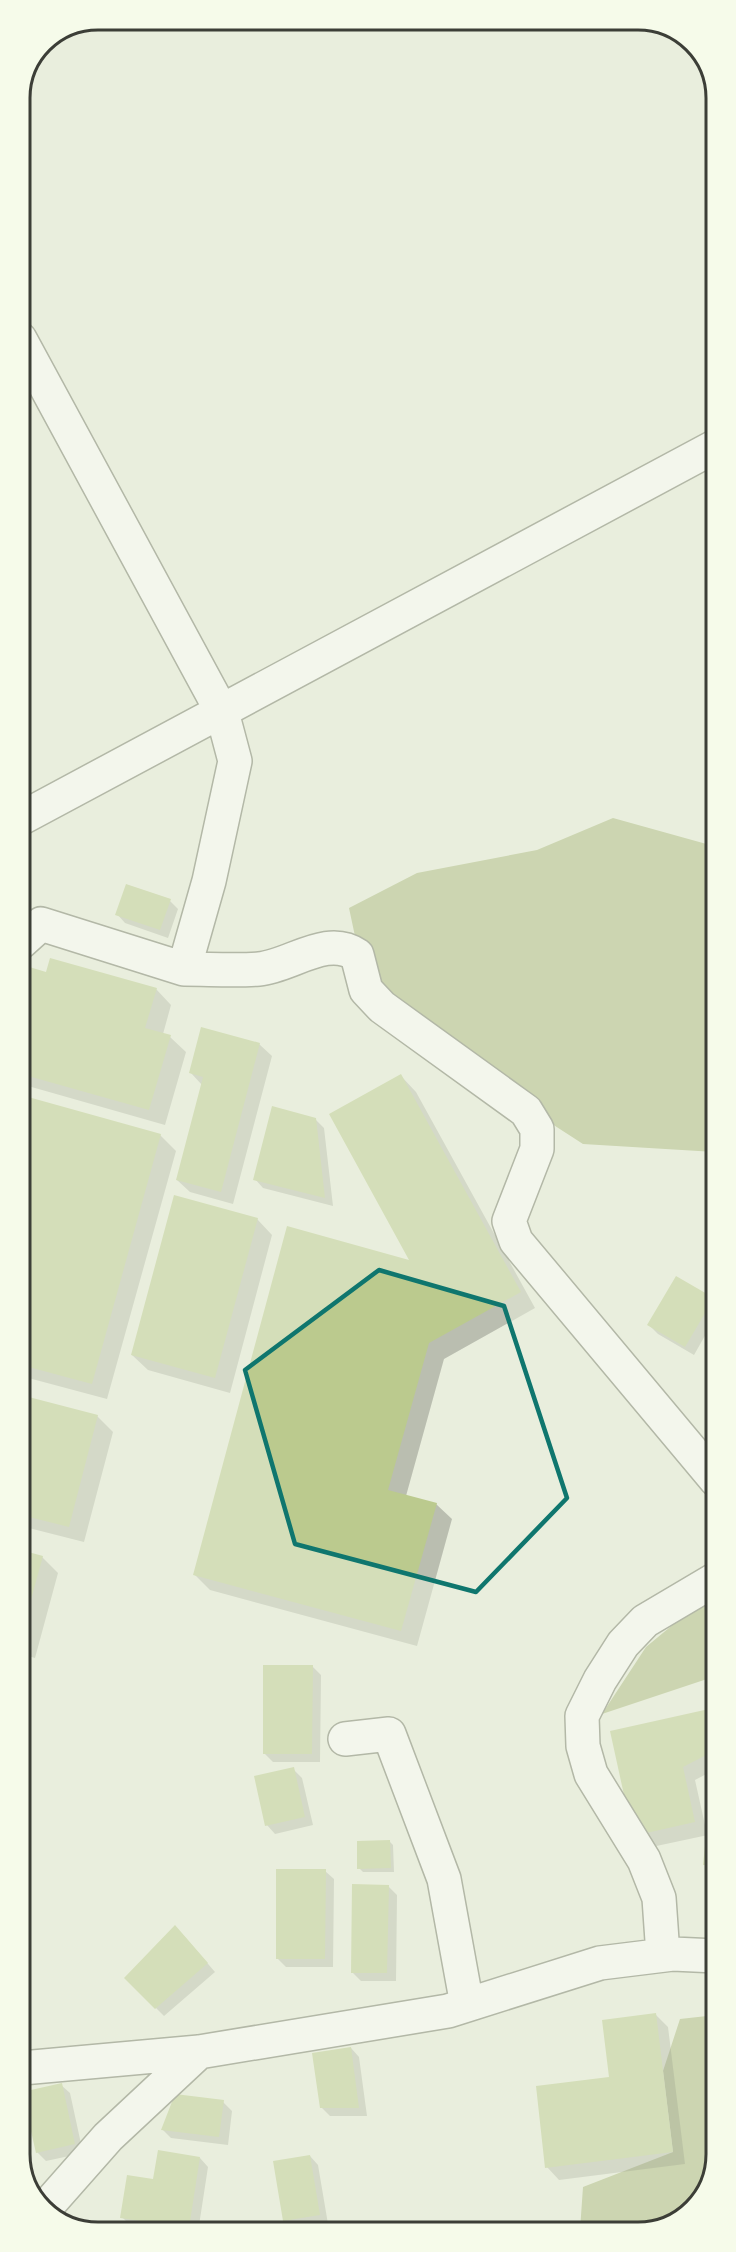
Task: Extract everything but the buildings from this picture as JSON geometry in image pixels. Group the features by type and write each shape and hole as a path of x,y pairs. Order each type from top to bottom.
{"street":[{"path":"30,357 222,712 236,761 209,881 184,969"},
{"path":"30,814 706,451"},
{"path":"30,934 41,924 184,969 261,969 332,947 348,949 357,956 366,990 382,1007 526,1111 537,1129 537,1149 509,1221 516,1241 706,1468"},
{"path":"663,1955 658,1898 644,1860 591,1774 582,1746 582,1716 600,1680 623,1644 645,1621 706,1585"},
{"path":"345,1739 389,1734 444,1879 467,2005"},
{"path":"30,2066 199,2052 448,2011 600,1963 663,1955 706,1956"},
{"path":"50,2202 108,2137 199,2052"}],"highlighted area":[{"path":"379,1270 504,1306 567,1498 476,1592 295,1544 245,1370"}],"green space":[{"path":"613,818 706,844 706,1151 583,1144 481,1078 362,969 349,908 417,873 537,850"},
{"path":"706,1597 706,1679 602,1714 646,1647"},
{"path":"706,2016 706,2154 697,2188 676,2211 656,2220 581,2222 583,2187 673,2152 663,2071 680,2019"}]}
